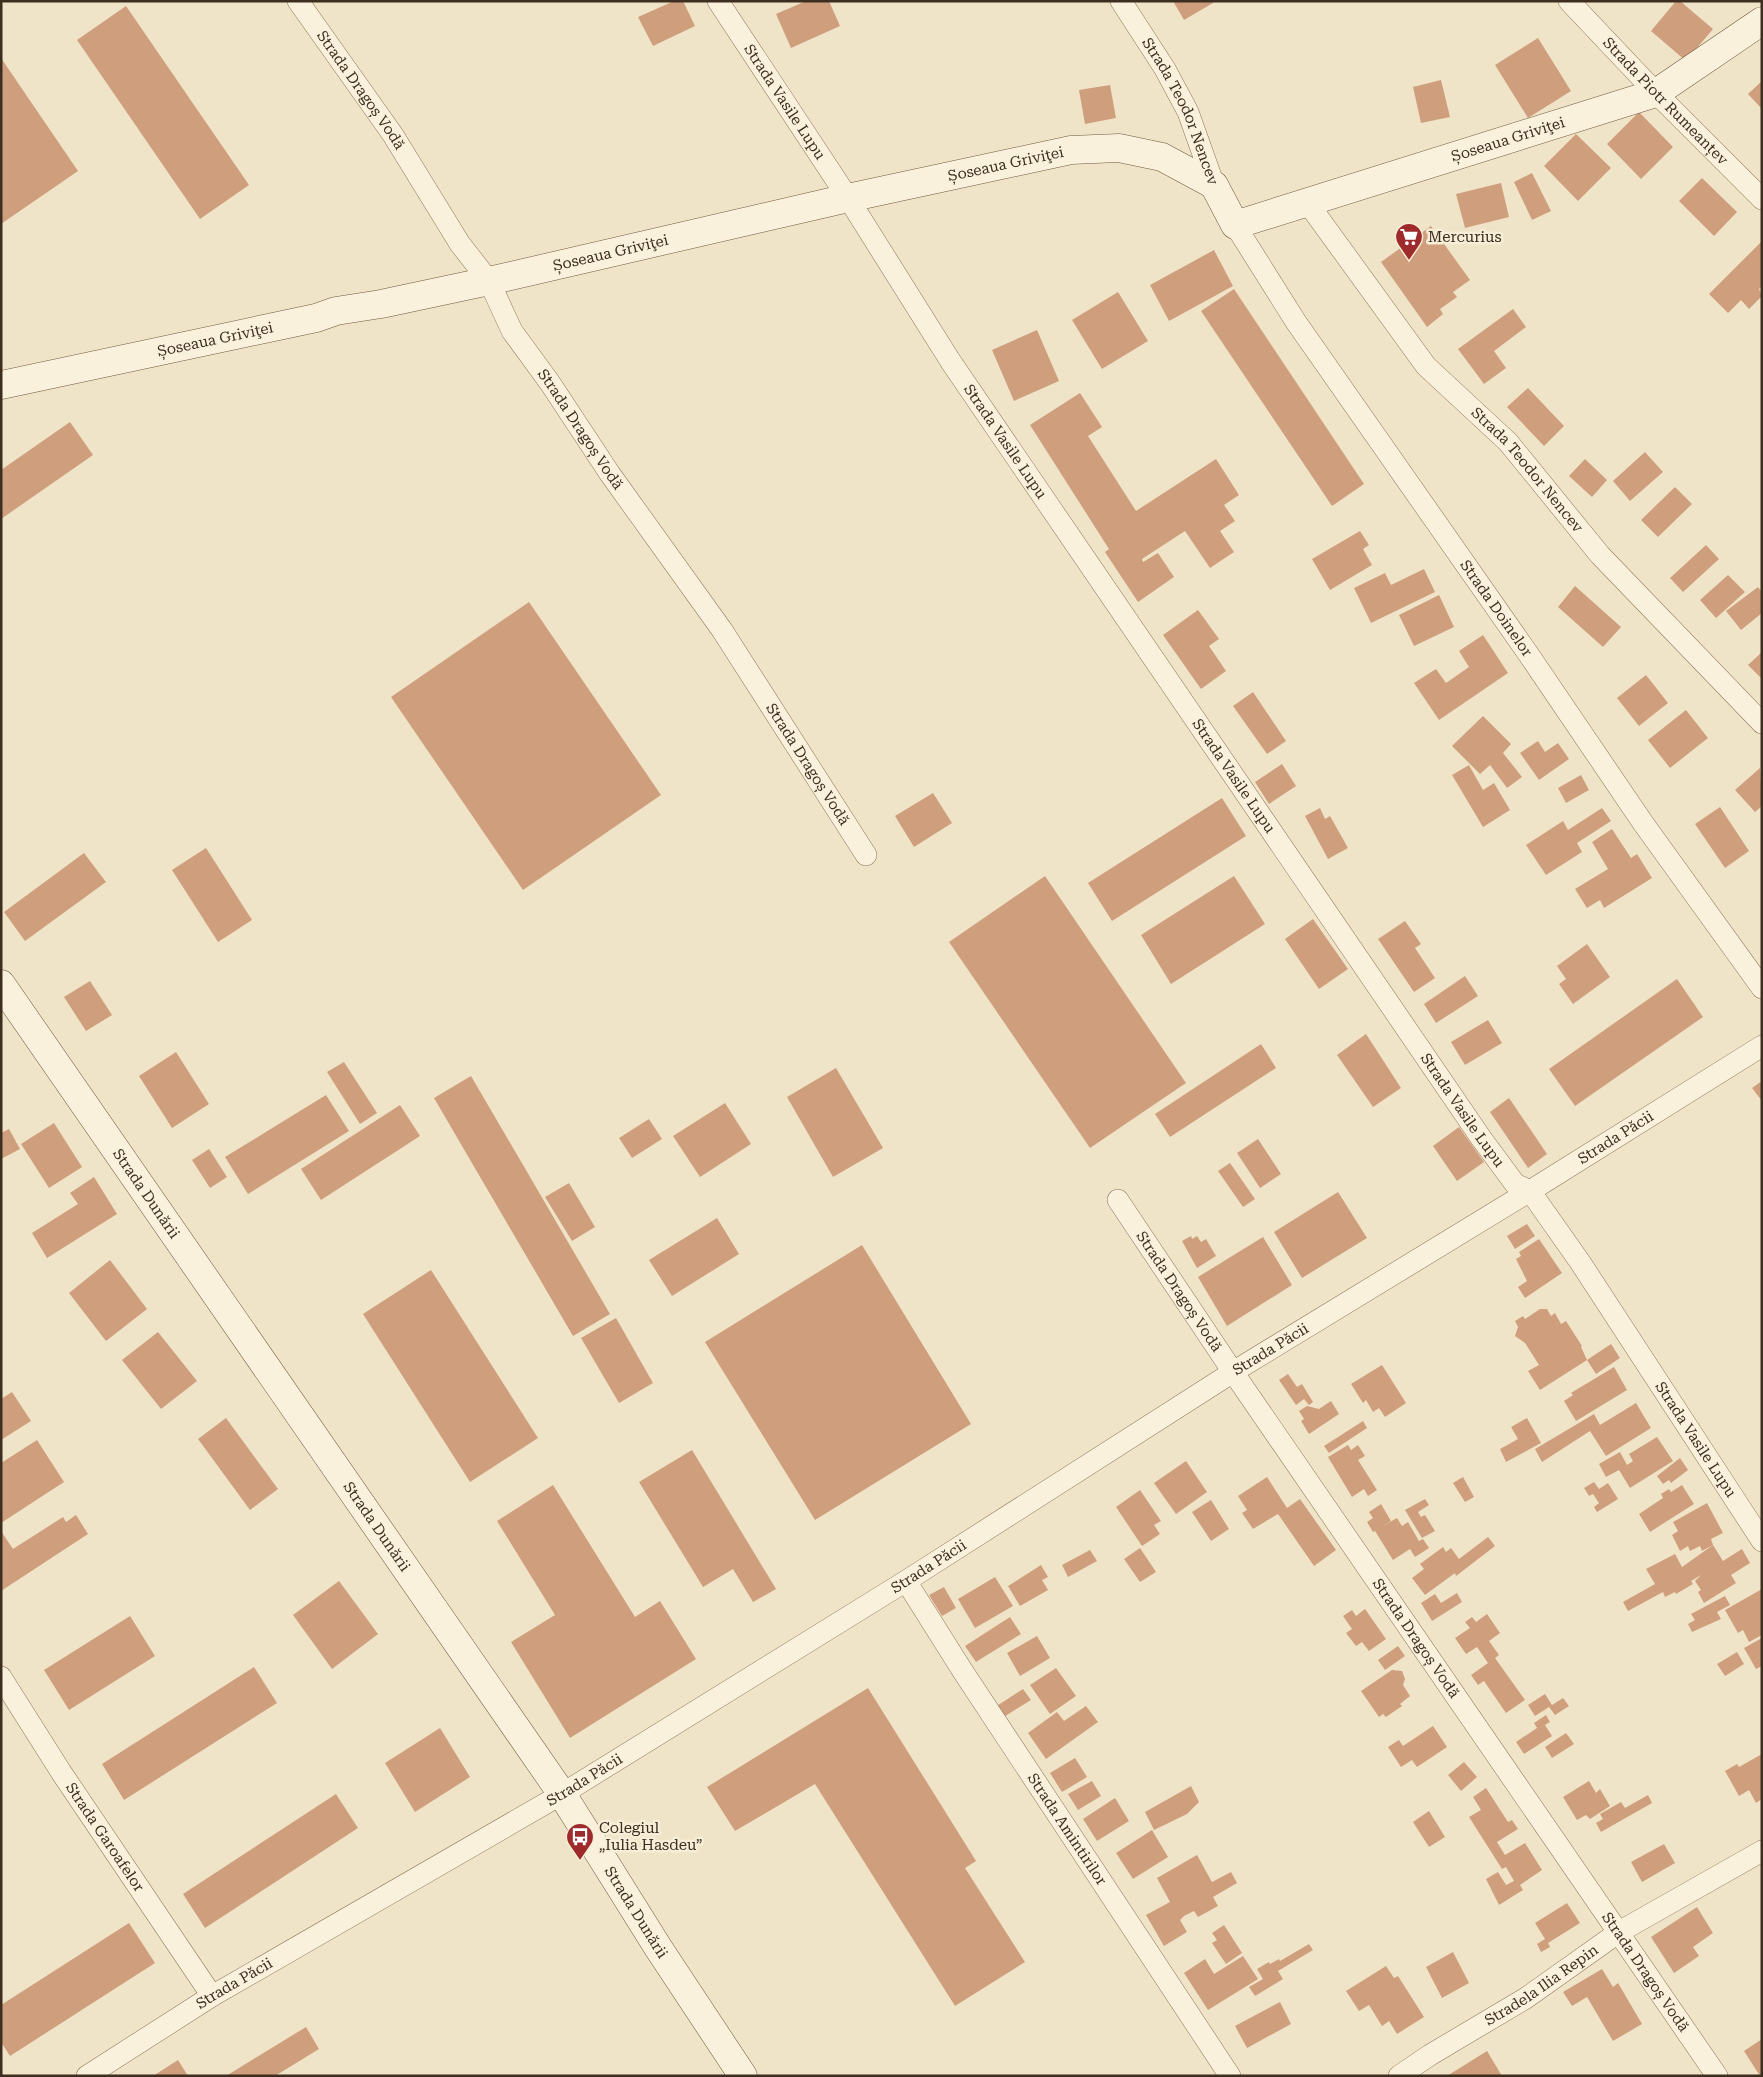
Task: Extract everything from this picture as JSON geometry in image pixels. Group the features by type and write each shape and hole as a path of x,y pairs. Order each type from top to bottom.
{"street":[{"name":"Strada Dragoș Vodă","path":"298,1 393,135 460,244 489,281 512,331 550,383 610,474 722,630 866,854"},
{"name":"Strada Vasile Lupu","path":"718,1 848,198 951,362 1481,1138 1515,1184 1530,1191 1580,1262 1762,1541"},
{"name":"Strada Teodor Nencev","path":"1121,1 1165,69 1188,112 1214,185 1235,225"},
{"name":"Strada Piotr Rumeanțev","path":"1569,1 1656,93 1762,199"},
{"name":"Șoseaua Griviţei","path":"1235,225 1656,93 1762,21"},
{"name":"Șoseaua Griviţei","path":"1,385 307,320 336,311 387,303 489,281 848,198 1071,150 1119,148 1162,157 1214,185"},
{"name":"Strada Teodor Nencev","path":"1307,202 1426,366 1508,442 1600,555 1762,723"},
{"name":"Strada Doinelor","path":"1235,225 1296,322 1523,647 1643,823 1762,988"},
{"name":"Strada Dunării","path":"1,984 562,1794 654,1941 743,2076"},
{"name":"Strada Păcii","path":"87,2076 212,1996 562,1794 906,1580 1233,1372 1530,1191 1762,1046"},
{"name":"Strada Dragoș Vodă","path":"1118,1200 1233,1372 1717,2076"},
{"name":"Strada Amintirilor","path":"906,1580 968,1678 1230,2076"},
{"name":"Strada Garoafelor","path":"1,1677 61,1772 212,1996"},
{"name":"Stradela Ilia Repin","path":"1399,2076 1430,2055 1526,1998 1619,1932 1762,1851"}],"building":[{"path":"674,1 683,1 695,26 653,46 638,17"},
{"path":"806,1 829,1 840,26 791,48 776,14"},
{"path":"1173,1 1213,1 1213,3 1184,20"},
{"path":"1676,1 1680,1 1713,29 1686,61 1651,31"},
{"path":"126,6 249,185 200,219 77,40"},
{"path":"1538,38 1571,91 1528,118 1495,65"},
{"path":"1,58 78,171 1,224"},
{"path":"1441,80 1450,117 1421,123 1413,87"},
{"path":"1762,81 1762,109 1748,94"},
{"path":"1110,85 1116,118 1085,124 1079,90"},
{"path":"1639,112 1673,147 1641,179 1607,144"},
{"path":"1576,134 1611,168 1578,201 1544,166"},
{"path":"1532,173 1551,211 1532,220 1514,182"},
{"path":"1702,178 1737,212 1714,236 1679,201"},
{"path":"1501,183 1509,217 1465,228 1456,194"},
{"path":"1431,226 1470,280 1453,292 1457,297 1440,309 1443,314 1427,327 1381,262"},
{"path":"1762,241 1762,286 1759,289 1762,296 1749,309 1741,300 1728,313 1709,294"},
{"path":"1214,250 1233,286 1169,321 1150,285"},
{"path":"1234,289 1364,484 1332,506 1201,311"},
{"path":"1118,292 1148,341 1102,369 1072,320"},
{"path":"1513,309 1526,327 1494,351 1506,368 1484,384 1458,349"},
{"path":"1037,330 1059,381 1014,401 992,350"},
{"path":"1528,388 1564,426 1544,446 1507,407"},
{"path":"1080,393 1102,427 1088,436 1136,511 1216,459 1239,495 1224,505 1235,521 1220,531 1234,552 1210,568 1185,531 1142,559 1143,562 1158,553 1174,577 1138,602 1105,552 1109,549 1030,425"},
{"path":"70,422 93,455 1,519 1,470"},
{"path":"1645,452 1663,472 1630,501 1613,481"},
{"path":"1585,459 1607,480 1592,497 1569,476"},
{"path":"1675,487 1692,504 1658,537 1641,520"},
{"path":"1360,531 1369,545 1363,549 1372,565 1330,590 1312,559"},
{"path":"1706,545 1719,559 1683,592 1670,578"},
{"path":"1424,569 1435,592 1371,623 1354,588 1385,573 1391,585"},
{"path":"1728,575 1745,592 1716,618 1700,600"},
{"path":"1575,586 1621,627 1603,647 1558,607"},
{"path":"1758,587 1762,592 1762,613 1741,630 1726,611"},
{"path":"1439,595 1454,627 1414,646 1399,615"},
{"path":"529,602 661,795 523,890 391,697"},
{"path":"1198,610 1219,639 1209,646 1226,671 1201,689 1163,635"},
{"path":"1483,635 1508,673 1439,720 1414,683 1436,669 1446,683 1469,667 1459,651"},
{"path":"1762,652 1762,679 1748,665"},
{"path":"1646,675 1668,703 1639,726 1617,698"},
{"path":"1253,692 1286,741 1267,754 1233,706"},
{"path":"1686,710 1708,738 1670,768 1648,740"},
{"path":"1483,716 1511,744 1503,753 1522,777 1507,788 1490,765 1480,774 1452,746"},
{"path":"1538,741 1545,752 1558,743 1569,759 1539,780 1520,753"},
{"path":"1282,764 1296,786 1269,804 1255,782"},
{"path":"1469,765 1483,790 1494,783 1510,810 1483,827 1452,775"},
{"path":"1760,768 1762,806 1755,812 1735,790"},
{"path":"1581,775 1589,790 1566,803 1558,788"},
{"path":"933,793 952,823 914,847 895,816"},
{"path":"1222,798 1246,836 1112,921 1088,883"},
{"path":"1720,807 1749,851 1725,868 1695,824"},
{"path":"1320,808 1325,819 1330,816 1348,848 1328,859 1305,816"},
{"path":"1602,808 1611,821 1577,843 1582,852 1546,875 1526,845 1563,821 1568,830"},
{"path":"1612,829 1631,858 1637,854 1652,878 1604,908 1600,900 1587,908 1575,889 1608,869 1592,842"},
{"path":"206,848 252,920 218,942 172,870"},
{"path":"84,853 106,882 25,941 4,912"},
{"path":"1045,876 1186,1083 1090,1148 949,942"},
{"path":"1234,876 1265,924 1171,984 1141,935"},
{"path":"1313,919 1348,969 1319,989 1285,939"},
{"path":"1405,921 1421,944 1415,948 1435,978 1414,992 1378,939"},
{"path":"1587,944 1610,977 1573,1004 1559,984 1566,979 1557,966"},
{"path":"1465,976 1478,996 1436,1023 1424,1004"},
{"path":"1677,979 1703,1017 1575,1106 1549,1069"},
{"path":"90,981 112,1015 86,1031 64,997"},
{"path":"1488,1020 1502,1043 1465,1065 1451,1042"},
{"path":"1366,1034 1401,1088 1373,1107 1337,1055"},
{"path":"1261,1044 1276,1068 1170,1137 1155,1114"},
{"path":"176,1052 209,1104 172,1128 139,1076"},
{"path":"344,1062 377,1113 360,1124 327,1072"},
{"path":"836,1068 883,1148 833,1177 787,1097"},
{"path":"471,1076 610,1314 573,1336 434,1098"},
{"path":"1762,1081 1762,1101 1752,1088"},
{"path":"326,1095 349,1131 248,1194 225,1157"},
{"path":"1509,1098 1547,1154 1528,1168 1490,1112"},
{"path":"725,1103 751,1144 700,1177 673,1136"},
{"path":"400,1105 420,1136 321,1200 301,1169"},
{"path":"649,1119 662,1139 632,1158 619,1138"},
{"path":"54,1123 82,1167 49,1188 21,1144"},
{"path":"1459,1127 1484,1162 1457,1181 1433,1146"},
{"path":"9,1129 20,1149 1,1159 1,1133"},
{"path":"1258,1139 1281,1174 1260,1188 1237,1153"},
{"path":"209,1149 227,1177 210,1188 192,1160"},
{"path":"1230,1163 1255,1199 1243,1207 1218,1171"},
{"path":"94,1177 117,1214 47,1258 32,1233 78,1204 70,1193"},
{"path":"569,1183 595,1227 572,1241 545,1197"},
{"path":"1338,1192 1367,1238 1302,1278 1274,1232"},
{"path":"717,1218 739,1254 672,1296 649,1260"},
{"path":"1527,1224 1535,1236 1515,1249 1507,1236"},
{"path":"1191,1236 1192,1239 1197,1236 1201,1242 1206,1239 1216,1256 1197,1268 1182,1241"},
{"path":"1263,1237 1292,1285 1227,1326 1198,1277"},
{"path":"1539,1239 1562,1273 1525,1298 1518,1287 1527,1281 1516,1259 1521,1256 1519,1252"},
{"path":"862,1245 971,1424 815,1520 705,1342"},
{"path":"110,1260 147,1309 106,1341 69,1293"},
{"path":"431,1270 538,1438 470,1482 363,1314"},
{"path":"1540,1309 1547,1309 1551,1316 1555,1313 1561,1324 1566,1321 1582,1346 1587,1360 1540,1390 1528,1371 1539,1365 1525,1343 1515,1336 1518,1327 1515,1321 1523,1316 1525,1319"},
{"path":"616,1318 653,1383 619,1403 581,1338"},
{"path":"158,1332 197,1381 161,1409 122,1360"},
{"path":"1611,1344 1620,1358 1596,1374 1587,1360"},
{"path":"1382,1365 1406,1403 1385,1417 1379,1408 1373,1412 1366,1400 1363,1403 1351,1384"},
{"path":"1614,1367 1627,1390 1576,1421 1564,1401 1573,1395 1571,1393"},
{"path":"1288,1374 1297,1387 1302,1384 1313,1402 1309,1405 1304,1399 1296,1405 1279,1380"},
{"path":"12,1392 31,1421 1,1440 1,1399"},
{"path":"1331,1401 1339,1414 1309,1434 1301,1421 1304,1419 1299,1411 1307,1406 1319,1409"},
{"path":"1636,1403 1651,1428 1606,1456 1590,1431 1542,1462 1535,1449 1594,1414 1600,1425"},
{"path":"226,1418 278,1489 250,1510 198,1439"},
{"path":"1527,1418 1541,1443 1506,1462 1500,1449 1518,1439 1511,1427"},
{"path":"1363,1421 1367,1428 1329,1453 1324,1446"},
{"path":"1657,1437 1673,1461 1630,1488 1619,1470 1606,1477 1599,1464 1620,1452 1627,1465 1633,1461 1629,1454"},
{"path":"37,1440 64,1482 1,1523 1,1463"},
{"path":"1348,1445 1351,1450 1358,1445 1365,1456 1358,1460 1377,1490 1368,1496 1364,1489 1352,1497 1328,1457"},
{"path":"692,1450 776,1589 753,1602 733,1569 703,1587 639,1482"},
{"path":"1680,1458 1688,1470 1671,1483 1669,1480 1663,1484 1657,1476"},
{"path":"1186,1461 1207,1492 1176,1514 1154,1483"},
{"path":"1267,1477 1287,1508 1300,1499 1336,1550 1314,1566 1278,1514 1253,1529 1242,1513 1247,1510 1238,1496"},
{"path":"1463,1477 1474,1497 1465,1502 1453,1483"},
{"path":"1594,1482 1599,1489 1608,1483 1618,1499 1597,1512 1594,1507 1599,1503 1593,1494 1589,1496 1584,1488"},
{"path":"553,1485 635,1617 660,1601 696,1659 570,1738 511,1642 555,1615 497,1521"},
{"path":"1682,1485 1694,1504 1650,1532 1639,1514 1663,1498 1661,1494 1669,1489 1671,1492"},
{"path":"1140,1490 1161,1521 1154,1525 1160,1534 1142,1546 1116,1507"},
{"path":"1425,1499 1429,1505 1418,1512 1421,1517 1425,1515 1435,1531 1422,1538 1405,1510"},
{"path":"1211,1500 1229,1529 1211,1541 1192,1512"},
{"path":"1707,1503 1723,1533 1711,1539 1713,1545 1702,1551 1700,1546 1690,1551 1688,1546 1680,1551 1672,1535 1678,1531 1673,1522"},
{"path":"1381,1504 1391,1521 1383,1526 1397,1518 1402,1526 1408,1522 1419,1541 1423,1539 1429,1548 1415,1557 1410,1549 1393,1560 1375,1531 1373,1532 1367,1522 1373,1518 1369,1512"},
{"path":"76,1515 88,1534 1,1591 1,1531 13,1549 63,1517 66,1522"},
{"path":"1488,1537 1495,1546 1456,1576 1455,1573 1425,1595 1412,1578 1424,1569 1420,1564 1443,1547 1446,1552 1451,1548 1459,1559"},
{"path":"1713,1545 1723,1561 1742,1549 1750,1563 1731,1575 1736,1583 1704,1603 1698,1592 1701,1590 1695,1581 1701,1575 1691,1581 1693,1584 1676,1594 1675,1592 1665,1597 1663,1592 1628,1611 1623,1602 1655,1584 1646,1569 1675,1554 1682,1567"},
{"path":"1140,1548 1156,1572 1140,1582 1124,1559"},
{"path":"1090,1550 1097,1561 1068,1577 1062,1565"},
{"path":"1041,1565 1048,1577 1042,1580 1048,1590 1020,1606 1008,1586"},
{"path":"995,1577 1013,1606 975,1628 958,1599"},
{"path":"339,1581 378,1634 332,1669 293,1615"},
{"path":"944,1587 956,1608 942,1616 929,1595"},
{"path":"1762,1589 1762,1635 1749,1642 1743,1630 1738,1633 1725,1610"},
{"path":"1457,1593 1462,1602 1432,1621 1421,1603 1435,1594 1441,1603"},
{"path":"1725,1596 1730,1605 1717,1612 1721,1619 1692,1632 1688,1624 1695,1620 1691,1614"},
{"path":"1365,1609 1386,1639 1369,1651 1362,1642 1356,1646 1346,1633 1352,1629 1343,1616 1352,1610 1356,1616"},
{"path":"1487,1614 1500,1633 1489,1641 1499,1655 1495,1658 1525,1700 1506,1713 1484,1681 1478,1685 1471,1675 1488,1663 1477,1647 1466,1654 1455,1638 1470,1628 1465,1622 1472,1617 1476,1622"},
{"path":"130,1616 155,1656 69,1710 44,1670"},
{"path":"1010,1617 1021,1634 976,1662 965,1646"},
{"path":"1037,1636 1050,1658 1020,1676 1007,1653"},
{"path":"1762,1638 1762,1666 1756,1669 1744,1648"},
{"path":"1398,1646 1405,1656 1385,1670 1378,1660"},
{"path":"1737,1652 1744,1664 1725,1676 1717,1664"},
{"path":"254,1667 277,1703 124,1800 102,1764"},
{"path":"1056,1668 1076,1696 1050,1714 1030,1685"},
{"path":"1392,1670 1402,1671 1405,1679 1403,1685 1410,1696 1400,1704 1402,1706 1386,1717 1383,1714 1379,1717 1361,1691"},
{"path":"868,1688 976,1861 965,1868 1025,1962 955,2006 815,1784 735,1831 707,1787"},
{"path":"1023,1689 1031,1700 1002,1718 995,1707"},
{"path":"1545,1694 1552,1705 1563,1698 1569,1706 1555,1715 1549,1707 1535,1716 1528,1705"},
{"path":"1086,1706 1098,1722 1046,1759 1028,1733 1057,1712 1064,1721"},
{"path":"1546,1715 1550,1722 1545,1725 1552,1736 1524,1754 1516,1742 1537,1728 1534,1723"},
{"path":"1433,1726 1447,1747 1417,1767 1412,1760 1401,1767 1388,1747 1399,1740 1403,1746"},
{"path":"440,1728 470,1777 415,1812 385,1763"},
{"path":"1566,1733 1574,1744 1552,1758 1545,1747"},
{"path":"1762,1754 1762,1799 1756,1803 1749,1790 1739,1796 1725,1771 1737,1764 1739,1767"},
{"path":"1075,1758 1087,1777 1062,1792 1050,1773"},
{"path":"1464,1762 1477,1777 1461,1791 1448,1775"},
{"path":"1092,1781 1101,1796 1078,1810 1068,1794"},
{"path":"1589,1781 1596,1793 1600,1789 1610,1806 1590,1819 1586,1815 1577,1820 1563,1797"},
{"path":"1191,1786 1199,1802 1187,1814 1154,1830 1145,1812"},
{"path":"1486,1788 1508,1822 1512,1820 1518,1829 1497,1842 1505,1855 1525,1843 1542,1870 1520,1885 1523,1890 1499,1905 1486,1879 1498,1872 1506,1885 1514,1881 1506,1867 1502,1869 1469,1817 1481,1810 1473,1797"},
{"path":"336,1794 358,1828 205,1928 183,1894"},
{"path":"1648,1795 1652,1803 1601,1832 1596,1823 1603,1819 1600,1814 1621,1802 1625,1808"},
{"path":"1115,1798 1129,1821 1097,1841 1083,1819"},
{"path":"1429,1811 1445,1837 1429,1847 1413,1822"},
{"path":"1152,1830 1168,1857 1133,1879 1116,1853"},
{"path":"1664,1844 1675,1863 1642,1882 1631,1862"},
{"path":"1197,1855 1212,1882 1231,1872 1237,1883 1213,1897 1218,1906 1198,1917 1194,1911 1184,1916 1180,1920 1187,1932 1164,1946 1146,1915 1170,1902 1157,1878"},
{"path":"1567,1903 1580,1923 1548,1943 1550,1947 1541,1952 1537,1944 1545,1939 1535,1923"},
{"path":"1697,1907 1713,1933 1693,1947 1699,1956 1674,1973 1651,1937"},
{"path":"129,1923 155,1963 10,2056 1,2042 1,2005"},
{"path":"1224,1925 1242,1953 1226,1964 1212,1943 1217,1940 1212,1933"},
{"path":"1309,1944 1313,1950 1278,1971 1283,1979 1255,1996 1249,1987 1263,1979 1257,1969 1269,1962 1270,1964 1279,1959 1280,1961"},
{"path":"1453,1952 1469,1983 1442,1998 1426,1967"},
{"path":"1243,1956 1258,1979 1208,2010 1184,1973 1205,1959 1214,1974"},
{"path":"1386,1966 1394,1978 1398,1976 1424,2017 1397,2034 1389,2021 1382,2026 1369,2005 1359,2011 1346,1991"},
{"path":"1602,1969 1613,1987 1618,1983 1642,2024 1613,2041 1587,1997 1572,2006 1563,1992"},
{"path":"1280,2002 1291,2024 1247,2048 1235,2026"},
{"path":"306,2027 319,2049 275,2076 226,2076"},
{"path":"1762,2039 1762,2076 1760,2076 1744,2051"},
{"path":"1487,2051 1502,2076 1447,2076"},
{"path":"178,2060 188,2076 153,2076"}],"place":[{"name":"Mercurius","path":"1409,261"},
{"name":"Colegiul „Iulia Hasdeu”","path":"580,1861"}]}
